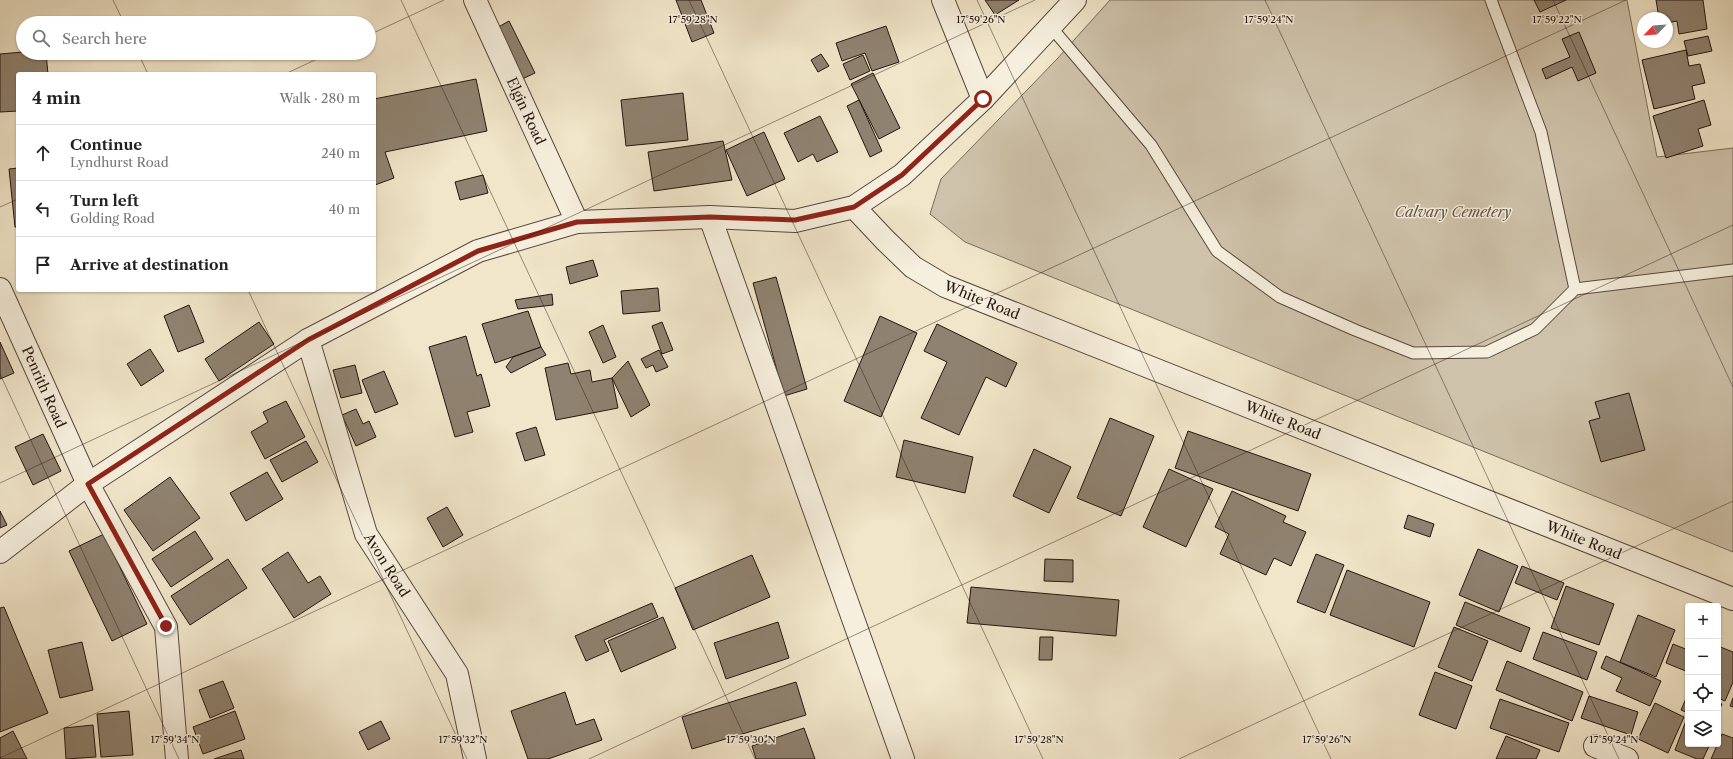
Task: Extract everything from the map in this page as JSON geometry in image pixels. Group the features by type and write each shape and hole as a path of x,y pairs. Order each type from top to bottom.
{"street":[{"name":"Elgin Road","path":"475,0 577,222"},
{"path":"943,0 983,99"},
{"path":"0,552 88,484 308,340 478,251 577,222 710,217 795,220 854,207 902,175 983,99 1076,0"},
{"name":"White Road","path":"854,207 884,240 913,268 945,286 1733,599"},
{"path":"710,217 903,759"},
{"name":"Penrith Road","path":"0,289 88,484 166,626 177,759"},
{"name":"Avon Road","path":"308,340 366,534 457,674 475,759"},
{"path":"1595,746 1627,759"}],"lane":[{"path":"1491,0 1541,132 1575,289"},
{"path":"1051,27 1151,145 1217,251 1280,297 1355,330 1413,353 1486,352 1535,329 1575,289 1733,270"}],"green space":[{"name":"Calvary Cemetery","path":"1110,0 1627,0 1657,157 1733,148 1733,552 965,242 930,214 941,179 1057,59"}],"building":[{"path":"676,0 701,0 714,33 692,42"},
{"path":"985,0 1019,0 995,15"},
{"path":"1534,0 1566,0 1540,12"},
{"path":"1656,0 1703,0 1707,29 1679,34 1677,21 1673,22 1673,12 1658,12"},
{"path":"509,21 535,73 518,81 493,30"},
{"path":"886,26 899,62 872,71 865,53 842,61 836,43"},
{"path":"1579,32 1596,73 1578,81 1572,67 1546,79 1542,69 1570,57 1562,39"},
{"path":"1708,36 1712,51 1688,56 1684,41"},
{"path":"1686,50 1689,66 1700,64 1705,83 1692,86 1695,99 1654,109 1642,60"},
{"path":"16,53 16,60 47,60 48,72 16,72 16,111 0,112 0,54"},
{"path":"821,54 829,66 818,72 811,60"},
{"path":"863,55 870,71 850,80 843,64"},
{"path":"873,73 900,128 879,139 851,84"},
{"path":"476,79 487,131 385,152 394,178 376,185 376,99"},
{"path":"683,93 688,140 626,146 621,100"},
{"path":"859,100 882,151 870,157 847,106"},
{"path":"1704,100 1711,125 1698,129 1703,146 1666,158 1653,116"},
{"path":"820,116 838,152 817,162 813,154 798,162 784,133"},
{"path":"764,132 785,179 747,196 726,150"},
{"path":"723,141 732,180 654,191 648,152"},
{"path":"16,168 16,227 15,227 9,169"},
{"path":"483,175 488,193 460,200 455,182"},
{"path":"593,260 598,276 570,284 566,267"},
{"path":"776,277 807,389 784,396 753,283"},
{"path":"658,288 660,311 623,314 621,291"},
{"path":"552,294 553,305 518,309 515,300"},
{"path":"189,305 204,342 178,352 164,316"},
{"path":"528,311 541,347 495,363 482,324"},
{"path":"880,316 917,333 881,417 844,401"},
{"path":"259,322 274,344 219,381 205,359"},
{"path":"662,322 673,350 662,354 652,326"},
{"path":"937,324 1017,363 1006,387 986,377 959,435 921,418 947,362 924,351"},
{"path":"603,325 616,357 603,363 589,332"},
{"path":"466,336 477,376 481,374 490,406 467,412 473,432 455,437 429,347"},
{"path":"0,342 14,373 0,379"},
{"path":"541,347 546,355 511,373 506,367 513,357"},
{"path":"150,349 164,371 141,386 127,364"},
{"path":"659,350 668,367 656,372 653,365 646,368 641,359"},
{"path":"628,361 650,405 631,417 612,378"},
{"path":"568,363 571,374 590,370 592,382 612,378 618,408 556,420 545,368"},
{"path":"355,365 362,393 341,398 333,370"},
{"path":"384,371 398,404 375,413 362,380"},
{"path":"1629,393 1645,450 1601,462 1589,421 1600,418 1595,402"},
{"path":"286,401 305,437 265,459 251,432 268,422 263,412"},
{"path":"356,409 363,424 369,421 376,437 356,446 342,415"},
{"path":"1110,418 1154,436 1121,516 1077,498"},
{"path":"536,427 545,455 525,461 516,433"},
{"path":"1188,431 1311,474 1298,511 1175,468"},
{"path":"43,434 61,471 33,485 15,447"},
{"path":"904,440 973,457 965,493 896,477"},
{"path":"306,441 318,462 282,482 270,460"},
{"path":"1034,449 1071,467 1049,513 1013,496"},
{"path":"1169,469 1213,489 1186,547 1143,527"},
{"path":"267,472 283,499 246,521 230,493"},
{"path":"170,477 200,518 153,551 124,510"},
{"path":"1232,491 1286,516 1283,522 1306,532 1291,566 1274,558 1266,575 1220,554 1229,534 1215,527"},
{"path":"447,507 463,535 443,547 427,518"},
{"path":"0,511 7,525 0,528"},
{"path":"1408,515 1434,524 1430,537 1404,528"},
{"path":"195,531 213,559 171,587 152,559"},
{"path":"104,534 147,624 112,641 69,551"},
{"path":"1478,549 1518,566 1499,612 1459,595"},
{"path":"288,552 308,583 320,576 331,594 294,618 262,569"},
{"path":"1316,554 1344,565 1325,613 1297,602"},
{"path":"752,555 770,597 693,630 675,588"},
{"path":"228,559 247,588 190,625 171,596"},
{"path":"1045,559 1073,560 1073,582 1044,581"},
{"path":"1522,566 1564,583 1557,600 1515,583"},
{"path":"1347,570 1430,602 1414,647 1330,615"},
{"path":"1566,586 1614,604 1599,645 1551,628"},
{"path":"971,587 1119,600 1116,636 967,623"},
{"path":"1465,602 1530,628 1521,652 1456,625"},
{"path":"652,603 658,617 604,640 609,651 586,661 575,636"},
{"path":"4,607 48,713 0,732 0,608"},
{"path":"1638,615 1675,630 1656,677 1620,662"},
{"path":"663,617 676,648 621,672 608,641"},
{"path":"778,622 789,658 726,679 714,643"},
{"path":"1454,627 1488,641 1472,681 1438,667"},
{"path":"1543,632 1597,652 1587,680 1533,659"},
{"path":"1040,637 1053,637 1052,660 1039,660"},
{"path":"82,642 93,690 60,698 48,650"},
{"path":"1673,644 1685,649 1685,671 1666,663"},
{"path":"1721,647 1733,652 1733,682 1725,701 1721,699"},
{"path":"1606,656 1661,681 1650,706 1616,691 1622,678 1601,668"},
{"path":"1507,661 1583,692 1572,721 1496,690"},
{"path":"1435,672 1472,686 1456,729 1419,715"},
{"path":"223,681 234,708 210,718 199,690"},
{"path":"796,682 806,715 692,749 682,717"},
{"path":"565,692 576,725 594,719 602,740 548,759 528,759 511,711"},
{"path":"1589,696 1638,712 1631,735 1581,718"},
{"path":"1733,698 1733,707 1730,706"},
{"path":"1500,699 1569,723 1559,752 1490,728"},
{"path":"1685,701 1685,712 1681,710"},
{"path":"1655,703 1684,717 1668,753 1638,739"},
{"path":"129,711 133,755 101,757 97,714"},
{"path":"235,711 245,739 203,754 193,727"},
{"path":"381,721 390,739 368,750 359,732"},
{"path":"1685,723 1685,747 1709,747 1703,759 1697,759 1675,750"},
{"path":"93,725 96,757 66,759 64,728"},
{"path":"804,728 815,759 756,759 752,746"},
{"path":"13,731 27,759 0,759 0,738"},
{"path":"1722,734 1733,738 1733,759 1711,759 1716,747 1721,747"},
{"path":"1506,736 1540,750 1536,759 1496,759"},
{"path":"241,750 244,759 214,759"}],"route":[{"path":"166,626 88,484 227,392 308,340 478,251 577,222 710,217 795,220 854,207 902,175 983,99"}]}
